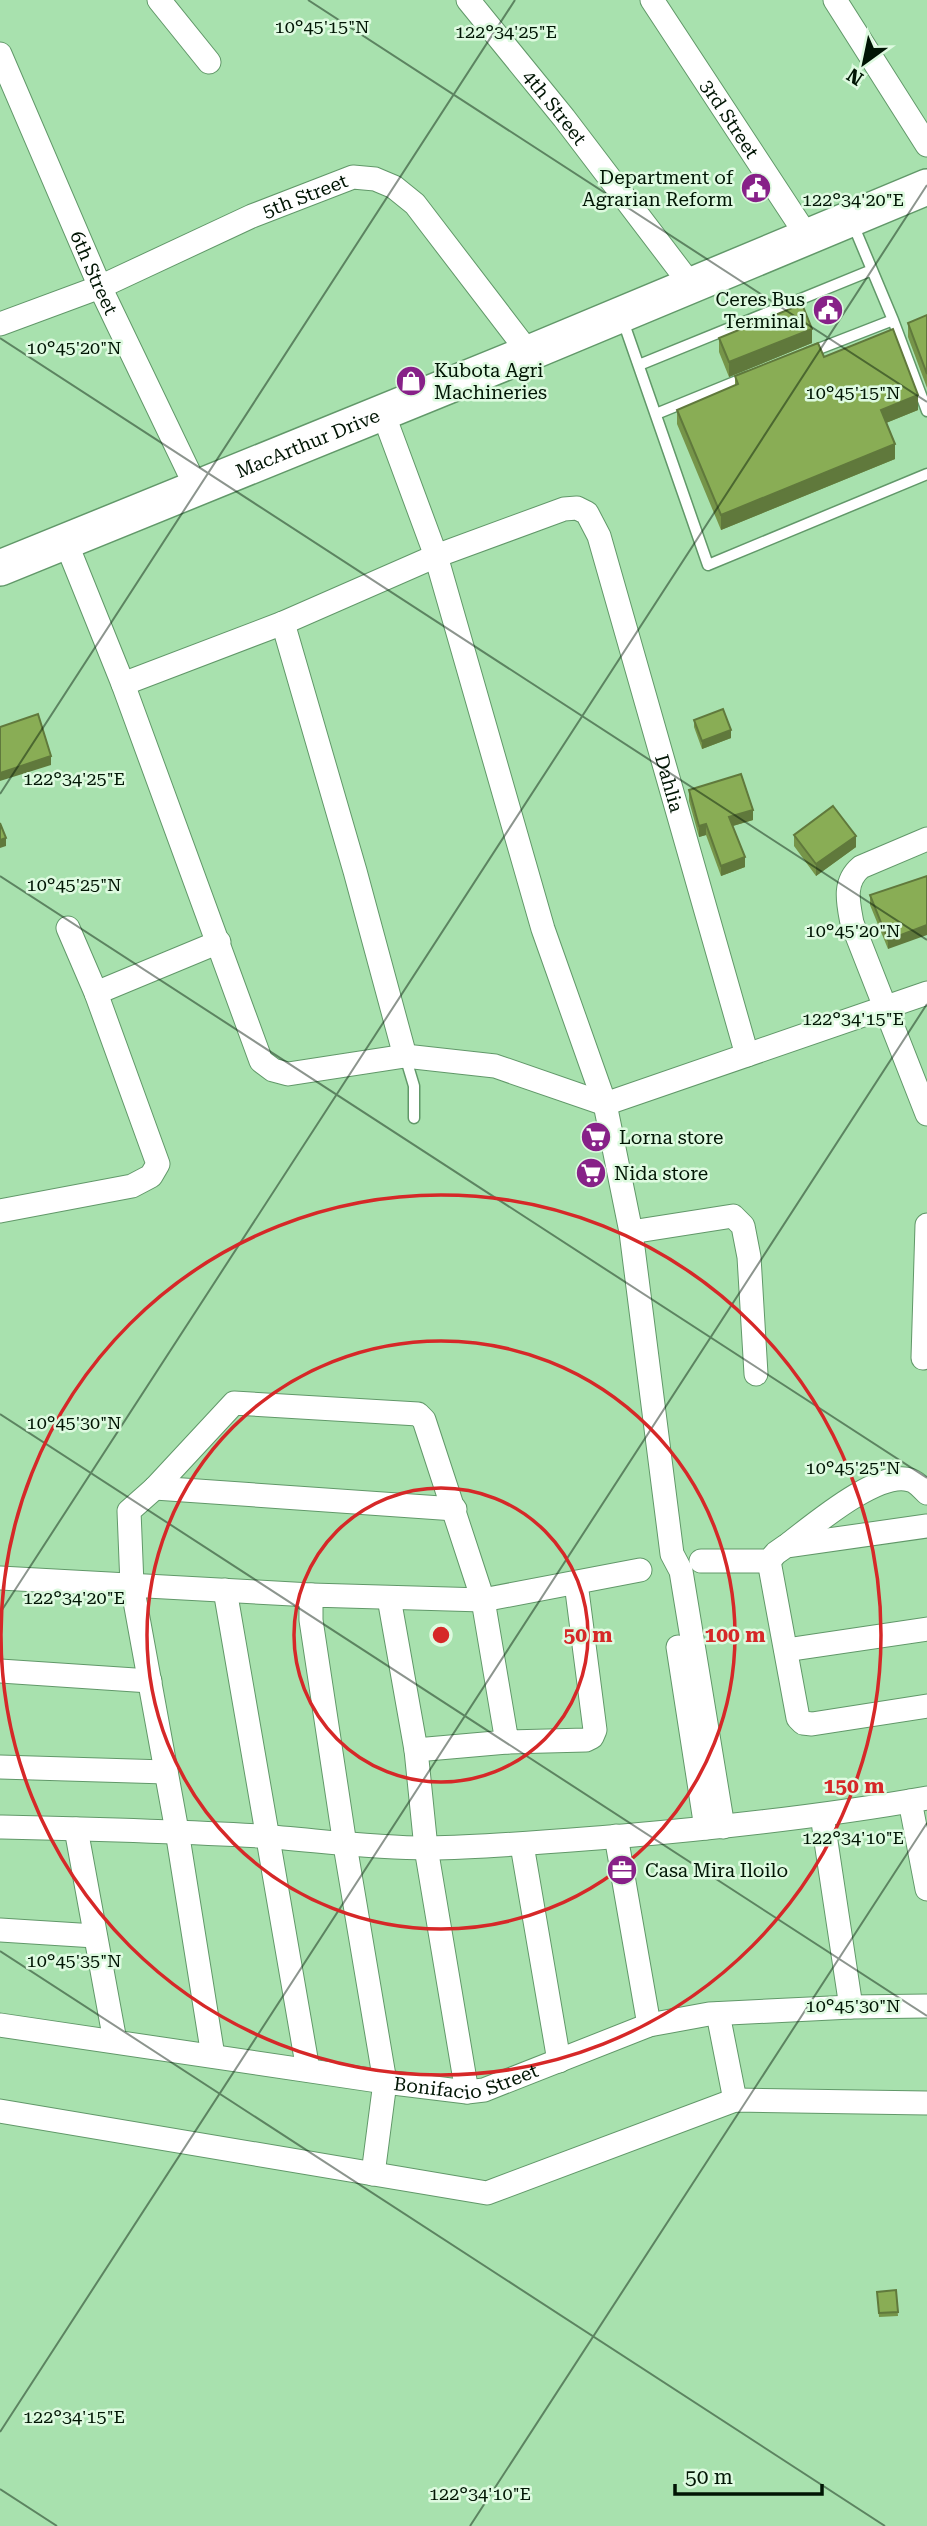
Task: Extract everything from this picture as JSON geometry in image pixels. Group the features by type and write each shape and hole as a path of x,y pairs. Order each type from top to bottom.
{"main road":[{"name":"MacArthur Drive","path":"0,568 529,353 927,187"}],"street":[{"path":"159,0 209,62"},
{"name":"4th Street","path":"468,0 564,118 691,285"},
{"name":"3rd Street","path":"652,0 807,236"},
{"path":"835,0 927,145"},
{"name":"6th Street","path":"0,54 100,287 197,487"},
{"name":"5th Street","path":"0,324 100,287 252,216 353,177 375,179 394,187 415,204 529,353"},
{"path":"383,413 436,556 543,929 605,1104 631,1232 672,1554 666,1573 676,1583 714,1828"},
{"name":"Dahlia","path":"436,556 564,509 577,508 587,513 599,536 747,1055"},
{"path":"65,540 123,684 261,1061 273,1070 288,1074 405,1056 495,1066 605,1104 927,993"},
{"path":"123,684 283,623 436,556"},
{"path":"283,623 405,1056"},
{"path":"927,839 861,867 852,874 848,900 852,923 927,1114"},
{"path":"0,1211 132,1186 151,1176 158,1164 96,993 68,928"},
{"path":"96,993 219,942"},
{"path":"631,1232 733,1216 743,1226 749,1257 756,1374"},
{"path":"923,1358 927,1225"},
{"path":"214,2056 177,1831 132,1585 129,1511 155,1488 234,1403 410,1412 418,1414 424,1420 483,1600 507,1742"},
{"path":"778,1553 856,1493 898,1479 910,1480 927,1493"},
{"path":"155,1488 455,1510"},
{"path":"701,1560 778,1553 927,1526"},
{"path":"778,1553 786,1650 798,1718 803,1723 812,1724 927,1706"},
{"path":"0,1578 311,1595 483,1600 640,1570"},
{"path":"416,1750 507,1742 586,1740 592,1737 595,1730 576,1583"},
{"path":"225,1590 308,2070"},
{"path":"311,1595 311,1620 345,1845 385,2082 373,2175"},
{"path":"389,1598 416,1750 426,1848 467,2092"},
{"path":"786,1650 927,1629"},
{"path":"0,1671 150,1681"},
{"path":"0,1767 166,1772"},
{"path":"0,1827 177,1831 345,1845 426,1848 522,1845 714,1828 919,1800 927,1889"},
{"path":"822,1815 851,2007"},
{"path":"76,1829 115,2041"},
{"path":"617,1836 649,2025"},
{"path":"522,1845 559,2061"},
{"path":"0,1930 96,1936"},
{"name":"Bonifacio Street","path":"0,2025 467,2092 484,2090 649,2025 718,2014 927,2006"},
{"path":"718,2014 735,2101"},
{"path":"0,2111 487,2193 735,2101 927,2103"}],"lane":[{"path":"851,219 927,411"},
{"path":"639,365 872,270"},
{"path":"621,314 708,565 927,474"},
{"path":"793,359 893,320"},
{"path":"656,414 755,374"},
{"path":"405,1056 414,1086 414,1118"}],"building":[{"path":"802,304 812,329 729,362 719,338"},
{"path":"927,315 927,374 908,323"},
{"path":"893,329 918,395 881,410 895,444 721,515 677,410 738,384 735,376 818,343 824,357"},
{"path":"723,709 731,730 702,741 694,720"},
{"path":"38,714 51,756 0,773 0,727"},
{"path":"741,774 753,810 729,817 745,857 721,866 706,824 699,826 689,790"},
{"path":"833,806 856,836 816,864 794,835"},
{"path":"0,823 6,838 0,840"},
{"path":"927,876 927,925 888,940 870,895"},
{"path":"896,2290 898,2312 879,2313 877,2292"}],"place":[{"name":"Department of Agrarian Reform","path":"756,188"},
{"name":"Ceres Bus Terminal","path":"828,310"},
{"name":"Kubota Agri Machineries","path":"411,381"},
{"name":"Lorna store","path":"596,1137"},
{"name":"Nida store","path":"591,1173"},
{"name":"Casa Mira Iloilo","path":"622,1870"}]}
